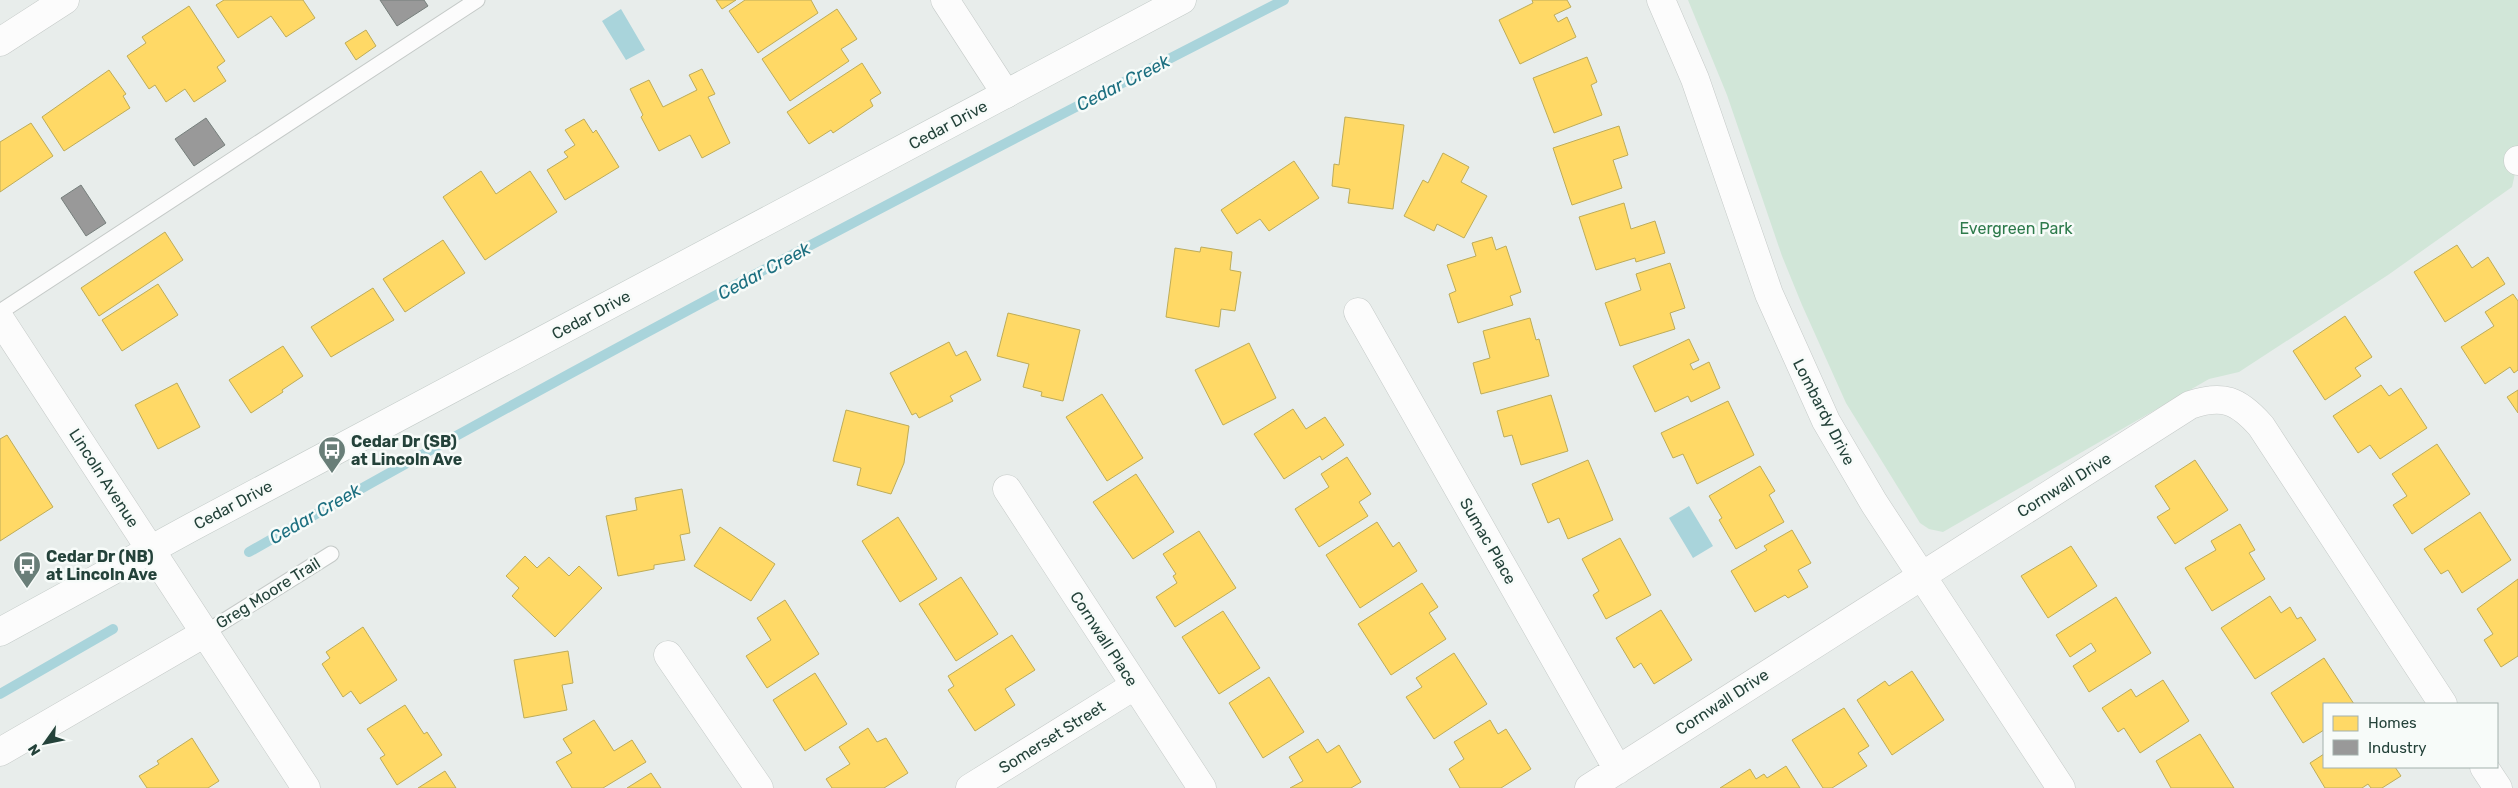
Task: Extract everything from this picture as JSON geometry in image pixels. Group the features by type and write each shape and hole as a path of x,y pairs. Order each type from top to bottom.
{"street":[{"path":"0,42 65,0"},
{"path":"945,0 1006,94"},
{"name":"Cedar Drive","path":"0,632 1182,0"},
{"name":"Lombardy Drive","path":"1661,0 1695,79 1752,246 1792,350 1846,458 1920,576 2061,788"},
{"name":"Sumac Place","path":"1358,312 1618,770"},
{"name":"Lincoln Avenue","path":"0,319 306,788"},
{"name":"Cornwall Drive","path":"1589,788 2190,405 2207,399 2222,399 2235,403 2247,410 2261,426 2442,703"},
{"name":"Cornwall Place","path":"1006,488 1202,788"},
{"path":"0,752 205,633"},
{"path":"668,655 759,788"},
{"name":"Somerset Street","path":"970,788 1134,686"},
{"path":"2485,768 2498,788"}],"lane":[{"path":"0,312 477,0"},
{"name":"Greg Moore Trail","path":"205,633 331,554"}],"green space":[{"name":"Evergreen Park","path":"1688,0 2518,0 2518,160 2512,187 2388,275 2239,372 2209,379 1943,532 1929,529 1920,523 1846,403 1782,256 1727,95"}],"water":[{"path":"621,9 645,50 626,60 602,21"},
{"path":"1689,506 1713,546 1693,558 1669,518"}],"building: Homes":[{"path":"224,0 303,0 315,18 286,37 271,16 238,38 216,5"},
{"path":"716,0 736,0 722,9"},
{"path":"745,0 811,0 818,13 758,53 729,11"},
{"path":"1532,0 1567,0 1571,7 1554,15 1558,22 1567,17 1576,37 1520,64 1499,20 1533,3"},
{"path":"189,6 225,61 217,67 226,81 194,102 185,89 166,102 155,85 149,89 127,56 146,43 142,37"},
{"path":"837,9 857,39 841,49 849,61 790,101 762,59"},
{"path":"366,30 376,46 356,60 345,43"},
{"path":"1587,57 1597,82 1591,85 1602,115 1554,133 1533,78"},
{"path":"862,63 881,93 870,100 873,106 833,133 831,130 809,144 787,112"},
{"path":"702,69 715,94 708,97 730,143 702,158 690,135 659,151 641,117 643,115 630,89 649,80 663,107 697,90 689,75"},
{"path":"109,70 126,94 123,96 130,108 64,151 42,117"},
{"path":"1345,117 1404,125 1393,209 1348,203 1350,189 1332,186 1334,164 1339,165"},
{"path":"584,119 593,133 596,130 619,167 565,200 547,170 568,157 564,152 575,145 565,130"},
{"path":"31,123 53,156 0,192 0,142"},
{"path":"1619,126 1628,155 1613,160 1622,188 1572,205 1553,148"},
{"path":"1443,153 1469,167 1461,182 1487,196 1464,238 1437,224 1434,231 1404,216 1423,180 1428,183"},
{"path":"1294,161 1319,198 1269,231 1260,219 1237,234 1221,210"},
{"path":"481,171 496,194 530,171 557,212 485,260 443,197"},
{"path":"1624,203 1631,229 1655,221 1665,253 1636,262 1635,258 1596,270 1579,217"},
{"path":"165,232 183,260 99,316 81,288"},
{"path":"1492,237 1496,250 1506,246 1521,292 1510,296 1513,305 1458,323 1449,294 1456,291 1447,265 1476,256 1472,243"},
{"path":"443,240 465,273 405,312 383,279"},
{"path":"2457,245 2472,268 2488,257 2505,284 2445,322 2414,272"},
{"path":"1201,247 1232,252 1230,270 1241,272 1235,311 1221,309 1219,327 1166,317 1175,248 1200,252"},
{"path":"1670,263 1685,308 1670,313 1675,329 1620,346 1605,303 1641,290 1636,274"},
{"path":"158,284 178,315 122,351 102,320"},
{"path":"373,288 394,320 331,357 311,327"},
{"path":"2513,294 2518,301 2518,370 2514,373 2510,367 2485,384 2461,347 2494,326 2485,312"},
{"path":"1008,313 1080,330 1063,401 1041,396 1042,392 1023,387 1029,364 997,356"},
{"path":"2345,316 2372,357 2355,368 2361,376 2325,400 2293,351"},
{"path":"1530,318 1536,340 1539,339 1549,376 1481,394 1473,363 1490,358 1483,331"},
{"path":"1689,339 1699,360 1690,364 1693,370 1709,362 1720,388 1691,402 1688,396 1655,412 1633,366"},
{"path":"949,342 956,356 966,351 981,380 950,396 953,401 919,418 916,413 912,415 890,373"},
{"path":"1249,343 1276,398 1223,425 1195,370"},
{"path":"283,346 303,376 251,413 229,380"},
{"path":"177,383 200,427 158,449 135,405"},
{"path":"2381,385 2389,396 2401,388 2427,428 2380,459 2370,445 2358,453 2333,416"},
{"path":"2518,390 2518,413 2507,397"},
{"path":"1102,394 1143,458 1107,481 1066,417"},
{"path":"1551,395 1568,451 1521,465 1512,435 1504,437 1497,411"},
{"path":"1728,401 1754,455 1697,484 1683,454 1673,458 1661,433"},
{"path":"1293,409 1306,429 1325,417 1344,445 1322,460 1320,456 1284,479 1254,434"},
{"path":"846,410 909,426 904,463 891,494 857,485 861,468 833,461"},
{"path":"7,435 53,507 0,541 0,439"},
{"path":"2437,444 2470,494 2412,534 2393,505 2407,496 2392,474"},
{"path":"1347,457 1371,494 1359,502 1368,516 1319,547 1295,509 1329,487 1321,474"},
{"path":"1588,460 1613,520 1568,539 1559,518 1548,523 1532,484"},
{"path":"2195,460 2228,510 2175,544 2157,517 2170,509 2155,486"},
{"path":"1760,466 1775,491 1769,495 1784,522 1736,549 1719,520 1722,518 1709,496"},
{"path":"1136,474 1174,532 1133,559 1093,502"},
{"path":"682,489 690,533 680,535 685,560 654,565 654,569 618,576 606,516 637,510 635,498"},
{"path":"2480,512 2511,560 2462,593 2448,570 2441,574 2424,549"},
{"path":"898,517 937,579 900,602 862,541"},
{"path":"1377,522 1393,547 1399,542 1417,571 1360,608 1326,555"},
{"path":"2240,524 2255,550 2249,553 2265,579 2212,611 2185,568 2216,550 2211,541"},
{"path":"720,527 775,564 751,601 694,566"},
{"path":"1792,530 1811,563 1798,570 1808,587 1788,598 1785,595 1755,612 1731,571 1767,550 1764,546"},
{"path":"1199,531 1236,588 1175,627 1156,597 1177,583 1173,576 1176,574 1163,554"},
{"path":"1620,538 1651,595 1606,619 1593,595 1599,591 1582,559"},
{"path":"2071,546 2097,586 2048,618 2021,576"},
{"path":"525,556 537,568 549,557 569,576 579,566 602,588 555,637 512,596 519,588 506,576"},
{"path":"961,577 998,634 956,661 919,604"},
{"path":"2518,579 2518,656 2501,667 2484,640 2493,634 2477,609"},
{"path":"1422,583 1438,607 1429,613 1446,639 1391,675 1358,624"},
{"path":"2270,596 2281,613 2290,607 2297,619 2301,617 2316,640 2255,679 2221,628"},
{"path":"2116,597 2151,653 2089,692 2073,666 2096,651 2091,643 2070,657 2056,635"},
{"path":"785,600 819,654 767,688 746,656 771,640 757,618"},
{"path":"1661,610 1692,660 1654,684 1641,663 1634,668 1616,638"},
{"path":"1223,611 1260,668 1219,694 1182,637"},
{"path":"363,627 397,680 360,704 351,691 343,697 322,664 330,658 326,652"},
{"path":"1012,635 1035,670 1005,689 1015,705 975,731 948,690 954,686 948,676"},
{"path":"568,651 573,683 562,685 567,710 524,718 514,660"},
{"path":"1454,653 1487,704 1434,739 1406,697 1422,687 1416,678"},
{"path":"2324,658 2353,703 2323,703 2323,731 2303,743 2271,693"},
{"path":"1912,671 1944,720 1892,755 1857,700 1885,681 1889,686"},
{"path":"815,673 847,724 805,751 773,700"},
{"path":"1269,677 1304,732 1263,758 1229,703"},
{"path":"2163,680 2189,721 2140,753 2124,728 2118,732 2102,708 2131,689 2136,697"},
{"path":"405,705 424,734 427,732 442,755 397,785 380,758 385,755 367,729"},
{"path":"1844,708 1869,746 1858,753 1867,766 1832,788 1823,788 1792,740"},
{"path":"594,720 614,751 632,740 646,762 603,788 572,788 556,762 572,753 563,739"},
{"path":"1490,720 1498,734 1506,729 1531,769 1501,788 1460,788 1449,769 1464,759 1454,742"},
{"path":"868,728 877,742 886,738 908,773 884,788 832,788 826,779 850,764 839,747"},
{"path":"2200,734 2234,788 2171,788 2156,761"},
{"path":"192,738 219,781 208,788 147,788 139,776 159,764 157,761"},
{"path":"1318,739 1327,753 1339,745 1361,782 1351,788 1290,788 1303,781 1289,757"},
{"path":"2323,755 2323,768 2396,768 2401,776 2382,788 2371,788 2368,784 2362,788 2325,788 2310,763"},
{"path":"1786,766 1800,788 1720,788 1750,769 1756,779 1764,774 1767,778"},
{"path":"445,771 456,788 418,788"},
{"path":"651,773 661,788 627,788"}],"building: Industry":[{"path":"380,0 424,0 428,6 397,26"},
{"path":"206,118 225,145 194,166 175,139"},
{"path":"81,185 106,223 86,236 61,198"}],"waterway":[{"name":"Cedar Creek","path":"249,552 634,339 1023,134 1284,0"},
{"name":"Cedar Creek","path":"0,694 113,629"}],"place":[{"name":"Cedar Dr (SB) at Lincoln Ave","path":"332,474"},
{"name":"Cedar Dr (NB) at Lincoln Ave","path":"27,589"}]}
